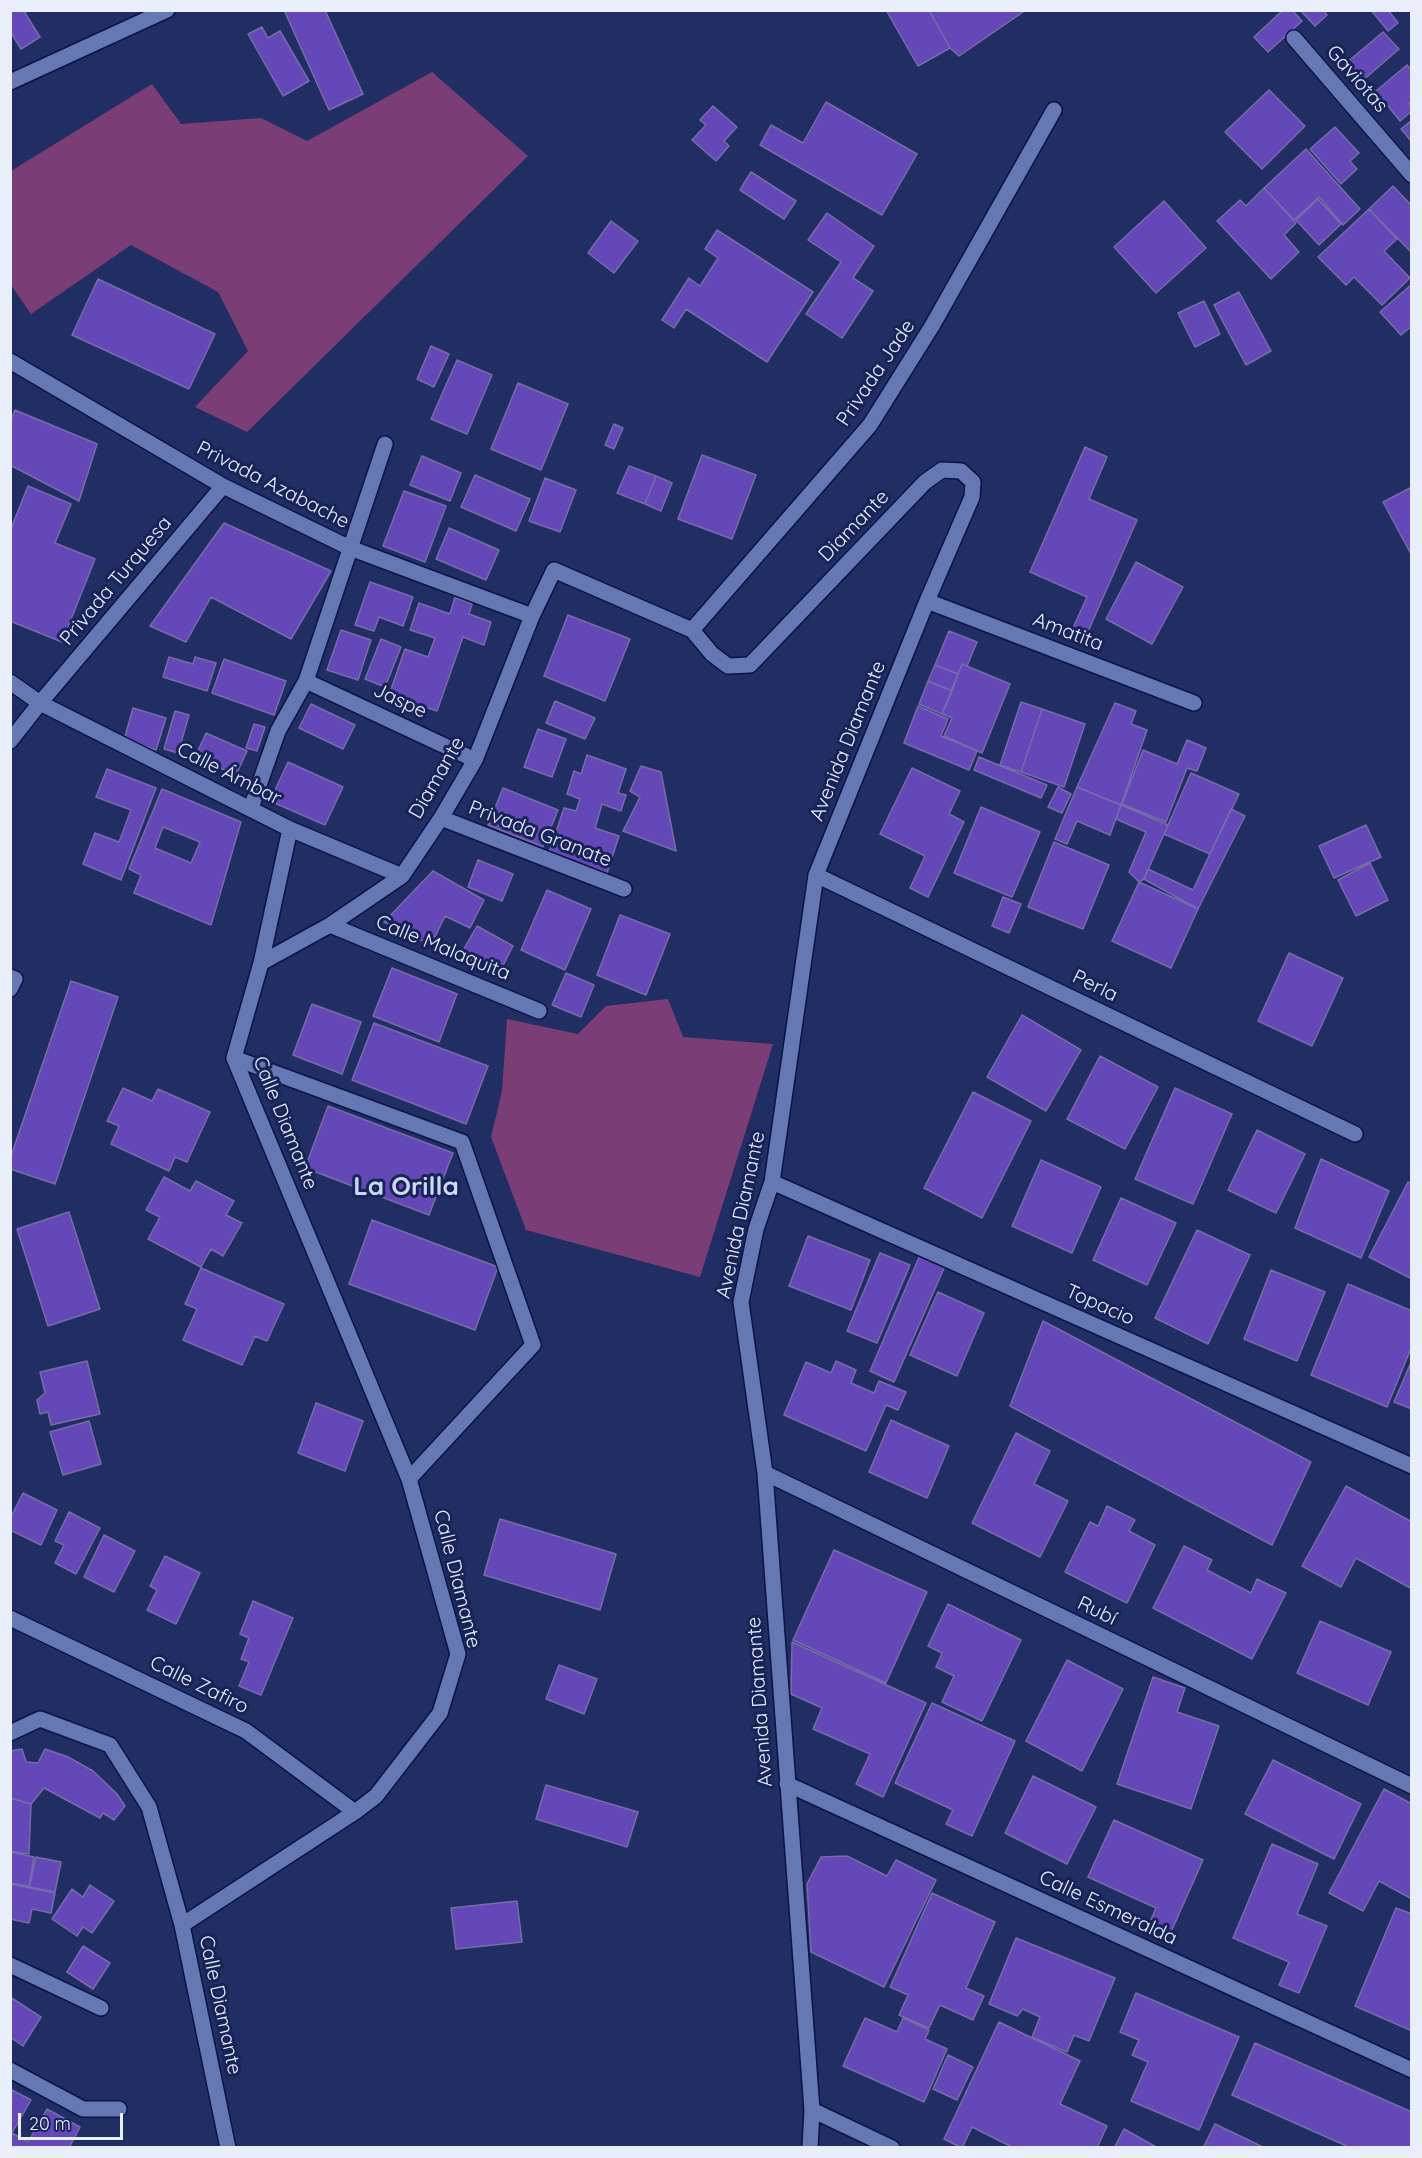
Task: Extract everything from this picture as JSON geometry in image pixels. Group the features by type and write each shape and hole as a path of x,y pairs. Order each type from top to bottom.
{"street":[{"path":"10,82 167,10"},
{"name":"Gaviotas","path":"1294,38 1412,175"},
{"name":"Privada Jade","path":"692,630 870,425 932,326 1053,110"},
{"name":"Privada Azabache","path":"10,361 223,486 350,548 532,616"},
{"path":"251,808 278,731 306,681 385,444"},
{"name":"Diamante","path":"330,925 402,876 441,818 475,760 532,616 554,570 692,630 712,654 728,666 750,665 925,482 942,470 961,471"},
{"name":"Avenida Diamante","path":"810,2148 812,2110 765,1473 741,1302 756,1229 772,1182 816,875 927,601 972,497 973,483 961,471"},
{"name":"Privada Turquesa","path":"10,741 223,486"},
{"name":"Amatita","path":"927,601 1194,703"},
{"name":"Jaspe","path":"306,681 475,760"},
{"name":"Calle Ámbar","path":"10,682 40,703 290,829 402,876"},
{"name":"Privada Granate","path":"441,818 624,889"},
{"name":"Calle Diamante","path":"228,2148 182,1925 376,1796 441,1713 458,1654 410,1479 234,1058 261,963 290,829"},
{"name":"Perla","path":"816,875 1355,1134"},
{"path":"261,963 330,925"},
{"name":"Calle Malaquita","path":"330,925 539,1011"},
{"path":"234,1058 462,1142 533,1345 410,1479"},
{"name":"Topacio","path":"772,1182 1412,1466"},
{"name":"Rubí","path":"765,1473 1412,1786"},
{"name":"Calle Zafiro","path":"10,1618 246,1731 355,1812"},
{"path":"10,1733 40,1719 110,1745 149,1807 182,1925"},
{"name":"Calle Esmeralda","path":"787,1784 1412,2070"},
{"path":"10,1965 101,2008"},
{"path":"10,2070 83,2109 119,2109"},
{"path":"812,2110 892,2148"}],"shaded area":[{"path":"432,72 528,156 247,432 195,407 248,351 218,292 131,245 31,314 11,285 11,171 152,84 181,124 261,118 307,141"},
{"path":"668,999 683,1037 773,1044 700,1277 526,1230 491,1137 502,1091 507,1019 578,1034 606,1006"}],"building":[{"path":"10,10 29,10 25,13 40,37 21,49 10,31"},
{"path":"284,10 325,10 363,94 329,110"},
{"path":"886,10 929,10 950,48 918,66"},
{"path":"929,10 1026,10 959,56 950,48"},
{"path":"1283,10 1292,10 1302,21 1268,52 1254,37"},
{"path":"1300,10 1323,10 1327,15 1315,26"},
{"path":"1371,10 1388,10 1398,23 1388,31"},
{"path":"262,27 268,38 280,31 309,81 283,96 248,34"},
{"path":"1383,32 1399,49 1361,82 1345,64"},
{"path":"1407,65 1412,71 1412,101 1408,104 1412,107 1412,111 1400,121 1376,91"},
{"path":"1269,90 1305,126 1262,169 1225,132"},
{"path":"826,102 917,154 882,215 760,145 771,125 803,143"},
{"path":"713,106 737,127 724,141 729,146 716,161 692,140 706,125 700,120"},
{"path":"1412,120 1412,142 1401,129"},
{"path":"1335,127 1359,153 1350,161 1357,169 1341,184 1310,149"},
{"path":"1306,149 1360,209 1343,225 1319,197 1294,220 1264,188"},
{"path":"751,172 796,201 784,219 740,190"},
{"path":"1393,186 1412,206 1412,253 1369,209"},
{"path":"1264,188 1296,223 1284,235 1299,252 1271,279 1217,221 1240,200 1246,206"},
{"path":"1318,199 1341,224 1319,245 1296,220"},
{"path":"1164,201 1206,248 1156,293 1114,247"},
{"path":"1369,209 1397,239 1384,251 1410,278 1382,305 1354,277 1346,285 1318,257"},
{"path":"827,213 874,246 853,278 873,291 842,338 806,314 841,262 808,240"},
{"path":"611,221 638,241 614,273 588,253"},
{"path":"717,230 813,292 767,362 686,309 674,328 662,320 689,278 700,286 718,258 705,249"},
{"path":"98,279 215,334 189,389 72,335"},
{"path":"1412,284 1412,326 1401,335 1380,312"},
{"path":"1239,292 1271,351 1246,365 1214,305"},
{"path":"1204,301 1220,334 1195,347 1178,313"},
{"path":"431,346 449,354 434,387 417,379"},
{"path":"457,360 492,375 467,434 431,419"},
{"path":"518,383 568,404 541,470 491,449"},
{"path":"15,410 97,444 79,501 10,465 10,422"},
{"path":"614,424 623,428 614,449 605,445"},
{"path":"1085,447 1107,457 1089,499 1137,520 1087,634 1073,628 1087,597 1030,572"},
{"path":"702,455 756,475 732,539 678,519"},
{"path":"422,456 461,473 450,501 410,485"},
{"path":"629,466 656,476 645,504 617,493"},
{"path":"475,475 530,499 516,531 461,507"},
{"path":"656,476 672,483 661,511 645,504"},
{"path":"545,478 576,490 560,532 529,521"},
{"path":"28,486 71,504 55,543 95,559 62,642 10,621 10,531"},
{"path":"1412,487 1412,556 1383,502"},
{"path":"404,491 446,506 425,562 383,546"},
{"path":"224,523 331,571 291,639 211,597 186,642 150,626"},
{"path":"449,528 499,550 486,580 436,559"},
{"path":"1136,562 1183,587 1152,644 1106,619"},
{"path":"370,582 413,597 403,626 379,617 374,631 355,625"},
{"path":"455,597 472,604 469,614 491,622 484,645 463,637 437,711 389,695 405,649 428,657 435,638 410,630 419,603 450,614"},
{"path":"568,615 630,639 605,701 544,676"},
{"path":"341,630 371,640 358,680 327,670"},
{"path":"949,631 977,642 967,666 962,664 958,674 935,665"},
{"path":"381,639 401,647 385,687 365,679"},
{"path":"169,657 193,664 195,657 216,663 207,691 163,677"},
{"path":"224,659 286,681 274,715 212,693"},
{"path":"962,664 1010,684 982,753 944,736 952,718 942,714"},
{"path":"935,665 958,674 952,691 928,681"},
{"path":"928,681 952,691 942,714 919,704"},
{"path":"555,701 595,718 585,739 546,723"},
{"path":"1021,702 1042,709 1021,772 1000,765"},
{"path":"1115,703 1136,711 1131,724 1147,730 1121,805 1077,787"},
{"path":"311,704 355,725 343,749 299,728"},
{"path":"918,706 948,719 941,736 977,751 969,770 904,743"},
{"path":"133,708 166,718 156,750 124,740"},
{"path":"1042,709 1085,724 1064,787 1021,772"},
{"path":"175,711 189,715 178,753 164,749"},
{"path":"254,724 265,727 257,751 246,748"},
{"path":"538,729 566,739 552,777 524,767"},
{"path":"206,733 247,751 236,775 195,757"},
{"path":"1187,740 1206,748 1197,771 1187,768 1166,822 1122,804 1143,750 1177,764"},
{"path":"587,755 626,769 618,793 626,795 621,811 602,804 595,828 619,836 607,873 549,853 564,808 576,811 580,799 567,794 574,771 581,774"},
{"path":"979,757 1047,785 1041,798 974,770"},
{"path":"288,762 343,787 325,825 270,801"},
{"path":"641,766 661,772 676,851 623,831 640,797 630,791"},
{"path":"912,768 960,791 949,814 964,822 928,897 910,888 925,856 880,834"},
{"path":"107,769 156,788 121,880 83,864 95,833 119,842 131,810 96,797"},
{"path":"1191,773 1239,794 1210,854 1164,834"},
{"path":"1058,787 1071,794 1062,813 1048,807"},
{"path":"1077,787 1121,805 1110,835 1077,821 1067,844 1055,839"},
{"path":"503,788 558,810 543,847 488,825"},
{"path":"162,789 241,822 211,925 134,893 141,875 129,869","holes":["163,827 200,842 191,863 155,848"]},
{"path":"1121,805 1168,825 1144,879 1139,882 1129,872 1146,832 1116,819"},
{"path":"981,807 1040,832 1012,897 954,873"},
{"path":"1231,809 1245,816 1198,909 1144,879 1148,869 1193,890"},
{"path":"1366,825 1381,857 1334,878 1319,846"},
{"path":"1054,842 1109,865 1083,929 1028,907"},
{"path":"478,860 513,874 502,901 468,887"},
{"path":"1370,863 1388,900 1356,916 1338,880"},
{"path":"433,871 484,900 470,928 445,916 431,945 384,922"},
{"path":"1139,882 1198,909 1171,968 1112,941"},
{"path":"547,890 591,909 565,970 521,950"},
{"path":"1003,897 1021,904 1009,933 992,926"},
{"path":"620,915 670,934 646,995 597,975"},
{"path":"477,926 513,946 498,975 461,954"},
{"path":"1289,953 1343,978 1312,1046 1258,1021"},
{"path":"392,968 457,994 439,1042 373,1016"},
{"path":"566,973 594,985 581,1017 552,1005"},
{"path":"71,981 118,997 55,1184 10,1169 10,1159"},
{"path":"312,1004 361,1022 342,1074 293,1055"},
{"path":"1022,1015 1081,1050 1046,1111 987,1077"},
{"path":"374,1023 488,1066 466,1124 352,1080"},
{"path":"1100,1056 1158,1087 1125,1149 1067,1119"},
{"path":"123,1088 152,1101 158,1089 210,1112 187,1162 175,1157 169,1171 111,1144 119,1126 107,1121"},
{"path":"1175,1088 1232,1114 1193,1204 1135,1179"},
{"path":"973,1092 1031,1121 982,1218 924,1188"},
{"path":"328,1106 453,1153 429,1215 305,1168"},
{"path":"1257,1130 1305,1154 1276,1213 1228,1190"},
{"path":"1321,1159 1389,1191 1361,1258 1295,1228"},
{"path":"1041,1160 1101,1187 1072,1253 1012,1226"},
{"path":"164,1177 190,1191 196,1181 234,1201 226,1215 242,1223 223,1256 211,1249 201,1267 148,1239 160,1217 146,1210"},
{"path":"1408,1182 1412,1183 1412,1279 1369,1257"},
{"path":"1121,1198 1176,1223 1147,1285 1093,1260"},
{"path":"69,1212 100,1309 48,1326 17,1229"},
{"path":"372,1220 498,1267 475,1330 349,1284"},
{"path":"1197,1230 1250,1255 1208,1344 1155,1318"},
{"path":"808,1236 870,1260 851,1310 789,1286"},
{"path":"880,1253 910,1265 877,1343 847,1331"},
{"path":"920,1255 945,1266 894,1382 870,1371"},
{"path":"201,1268 284,1304 267,1341 255,1336 242,1365 183,1340 197,1309 185,1304"},
{"path":"1271,1270 1325,1292 1297,1361 1244,1339"},
{"path":"1348,1284 1412,1311 1412,1346 1387,1407 1311,1375"},
{"path":"938,1292 984,1313 957,1376 910,1355"},
{"path":"1043,1321 1311,1462 1272,1545 1010,1406"},
{"path":"1412,1360 1412,1409 1394,1402"},
{"path":"87,1361 100,1414 51,1425 48,1412 40,1414 37,1400 45,1393 40,1372"},
{"path":"836,1361 856,1370 851,1383 874,1393 879,1381 906,1392 898,1410 886,1405 866,1451 784,1415 806,1362 831,1373"},
{"path":"316,1403 363,1421 345,1471 298,1453"},
{"path":"891,1420 949,1446 927,1498 869,1472"},
{"path":"89,1421 101,1464 63,1475 50,1432"},
{"path":"1016,1433 1050,1451 1034,1484 1068,1501 1040,1557 972,1523"},
{"path":"1346,1486 1412,1522 1412,1589 1356,1558 1341,1587 1302,1566"},
{"path":"23,1493 57,1510 41,1545 10,1530 10,1519"},
{"path":"1107,1506 1135,1520 1129,1531 1155,1545 1127,1603 1065,1572 1090,1522 1098,1526"},
{"path":"69,1512 100,1528 76,1574 55,1563 64,1545 55,1541"},
{"path":"500,1519 616,1554 600,1610 484,1575"},
{"path":"104,1535 135,1551 114,1592 84,1577"},
{"path":"1184,1546 1212,1560 1207,1570 1251,1593 1257,1579 1286,1593 1252,1659 1153,1608"},
{"path":"834,1550 927,1592 886,1683 793,1640"},
{"path":"165,1556 200,1573 176,1624 147,1610 157,1590 150,1586"},
{"path":"253,1601 293,1618 261,1695 239,1686 249,1662 241,1659 249,1638 240,1634"},
{"path":"948,1604 1021,1640 982,1721 942,1702 954,1676 936,1667 942,1653 928,1646"},
{"path":"1320,1621 1391,1652 1368,1705 1297,1673"},
{"path":"792,1642 926,1703 883,1797 856,1784 870,1754 813,1729 822,1708 791,1694"},
{"path":"1067,1660 1123,1689 1082,1771 1026,1741"},
{"path":"559,1665 597,1679 584,1714 546,1699"},
{"path":"1153,1677 1185,1688 1177,1712 1219,1726 1191,1809 1117,1784"},
{"path":"932,1703 1015,1741 972,1836 946,1824 953,1810 895,1783"},
{"path":"22,1749 26,1762 38,1763 45,1749 68,1757 93,1771 117,1794 125,1806 114,1820 103,1813 100,1818 44,1788 31,1804 10,1798 10,1751"},
{"path":"1273,1760 1361,1804 1334,1859 1245,1814"},
{"path":"1033,1776 1096,1807 1067,1864 1005,1833"},
{"path":"546,1785 638,1812 627,1847 536,1819"},
{"path":"1384,1789 1412,1804 1412,1899 1379,1881 1363,1911 1329,1893"},
{"path":"10,1798 31,1804 29,1854 10,1851"},
{"path":"1114,1820 1203,1860 1171,1932 1150,1922 1156,1908 1088,1877"},
{"path":"1272,1844 1318,1864 1297,1914 1327,1926 1299,1993 1279,1985 1289,1962 1233,1938"},
{"path":"10,1852 34,1857 29,1886 10,1883"},
{"path":"847,1856 887,1876 896,1860 936,1880 884,1987 811,1952 807,1884 821,1857"},
{"path":"36,1857 61,1862 55,1892 29,1887"},
{"path":"10,1884 55,1893 51,1913 32,1909 29,1923 10,1919"},
{"path":"90,1885 114,1901 92,1933 83,1927 77,1936 52,1919 72,1889 83,1897"},
{"path":"932,1893 995,1922 966,1988 984,1996 973,2020 940,2005 929,2028 899,2015 908,1995 890,1987"},
{"path":"517,1901 522,1942 456,1949 451,1908"},
{"path":"1396,1908 1412,1914 1412,2031 1355,2006"},
{"path":"1016,1938 1115,1978 1089,2041 1074,2035 1067,2052 1032,2037 1040,2017 1023,2009 1017,2016 989,2004"},
{"path":"83,1946 110,1963 93,1989 67,1972"},
{"path":"1136,1993 1239,2037 1199,2130 1131,2101 1148,2062 1132,2055 1139,2040 1120,2032"},
{"path":"10,1997 41,2017 23,2046 10,2037"},
{"path":"865,2018 897,2032 903,2018 929,2030 925,2039 947,2049 924,2102 843,2066"},
{"path":"999,2022 1080,2061 1060,2104 1107,2126 1097,2148 1014,2148 972,2127 962,2148 944,2139"},
{"path":"1255,2043 1412,2112 1412,2148 1351,2148 1232,2095"},
{"path":"948,2055 973,2067 957,2100 933,2089"},
{"path":"12,2090 31,2100 12,2133 10,2132"},
{"path":"47,2109 80,2127 69,2148 10,2148 12,2133 28,2142"},
{"path":"1215,2124 1265,2148 1203,2148"},
{"path":"1124,2129 1158,2148 1114,2148"}],"district":[{"name":"La Orilla","path":"406,1187"}]}
